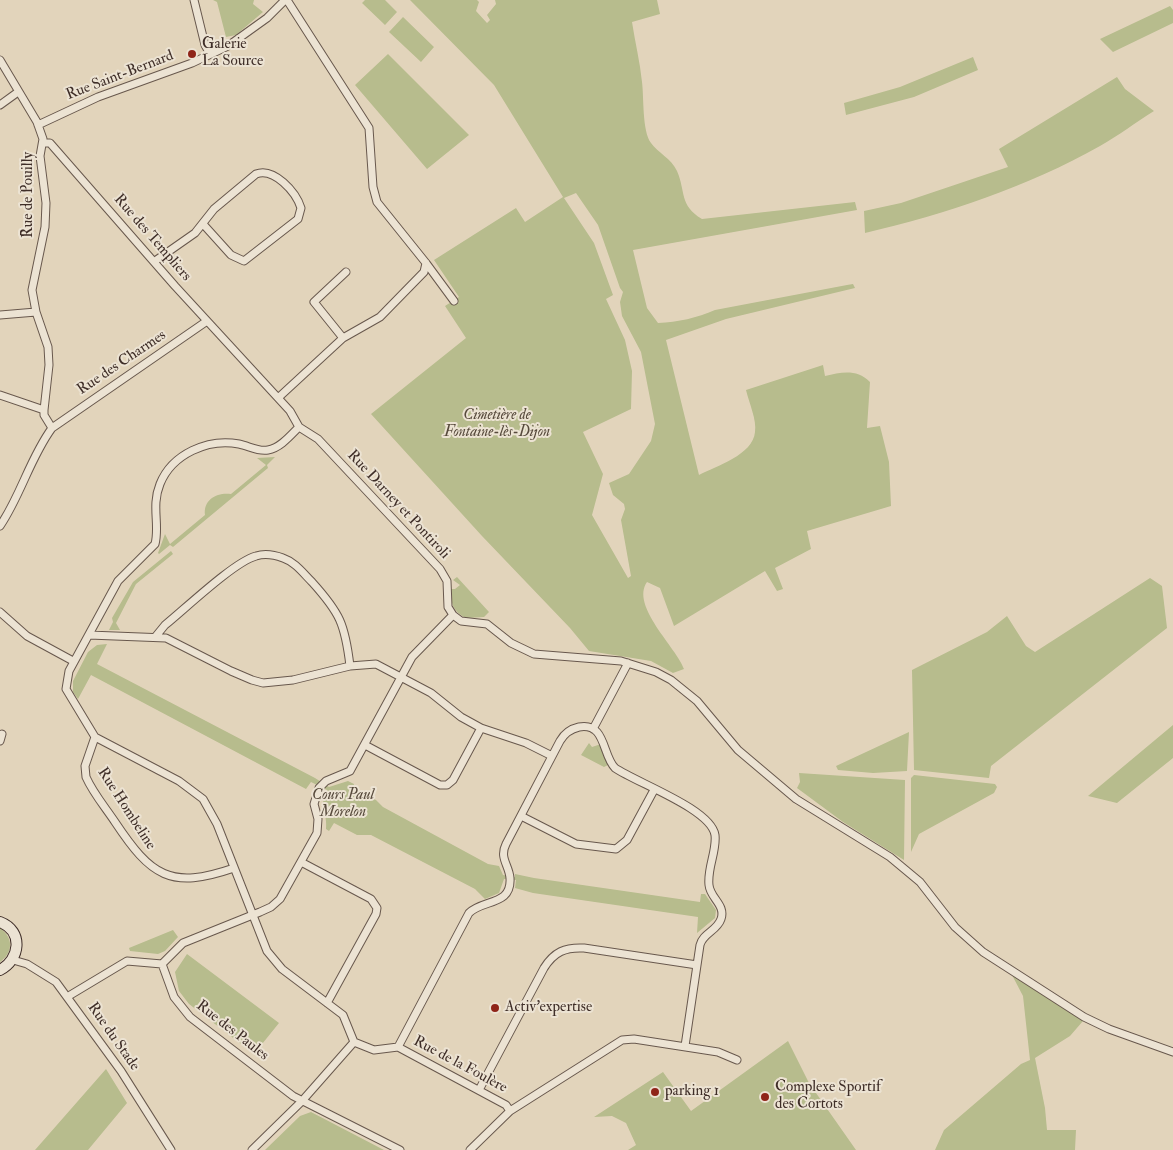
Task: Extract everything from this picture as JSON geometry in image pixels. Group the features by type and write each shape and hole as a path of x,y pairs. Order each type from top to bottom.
{"street":[{"path":"194,0 204,45 210,54"},
{"path":"286,0 369,128 372,177 377,202 454,301"},
{"name":"Rue Saint-Bernard","path":"38,125 98,97 228,46 249,32 286,0"},
{"path":"0,60 38,125 43,143"},
{"path":"0,105 18,92"},
{"name":"Rue des Templiers","path":"43,143 50,143 207,321 293,415 299,428"},
{"name":"Rue de Pouilly","path":"43,143 40,156 45,187 43,246 32,290 36,312 48,348 49,365 44,410"},
{"path":"155,261 196,233 214,209 256,174 267,172 277,177 296,198 302,208 298,219 244,260 231,255 203,224"},
{"path":"278,398 343,338 380,318 424,272 426,263"},
{"path":"343,338 314,302 346,272"},
{"path":"0,315 36,312"},
{"name":"Rue des Charmes","path":"52,428 207,321"},
{"path":"0,395 44,410 44,415 52,428 42,442 12,508 0,526"},
{"path":"252,1150 302,1101 354,1042 342,1015 275,962 268,951 252,916 210,809 194,791 95,737 66,689 66,678 118,581 155,544 156,495 161,481 174,463 189,452 212,444 239,444 267,450 276,447 299,428"},
{"name":"Rue Darney et Pontiroli","path":"299,428 318,439 440,569 446,581 447,604 452,615"},
{"path":"156,636 165,625 235,568 256,556 270,554 282,557 296,565 333,605 347,636 350,666"},
{"path":"0,612 28,636 73,662"},
{"path":"67,997 127,961 162,964 183,943 252,916 271,907 280,899 318,830 314,804 318,788 326,781 350,771 417,650 452,615 467,623 489,625 511,643 534,654 628,663 664,675 688,692 702,706 738,750 808,807 890,857 914,876 955,927 983,952 1084,1017 1108,1029 1173,1052"},
{"path":"89,635 104,637 156,636 166,638 252,680 263,683 293,680 350,666 376,664 431,693 461,717 481,728 526,743 552,756"},
{"path":"593,729 628,663"},
{"path":"398,1047 469,914 480,906 498,901 508,890 510,878 503,861 503,850 560,741 568,732 579,727 593,729 602,738 608,759 615,768 700,813 710,823 715,834 709,886 720,905 722,917 719,924 706,934 701,941 685,1046"},
{"path":"365,745 440,785 447,786 453,780 481,728"},
{"name":"Rue Hombeline","path":"95,737 85,766 86,777 140,858 158,871 186,879 203,878 234,868"},
{"path":"521,816 576,844 616,849 627,840 654,790"},
{"path":"301,862 370,899 377,908 376,914 327,1003"},
{"path":"0,922 10,928 17,941 13,960 0,970"},
{"path":"479,1090 544,968 557,953 569,948 584,948 697,965"},
{"name":"Rue du Stade","path":"13,960 27,964 56,982 121,1071 171,1150"},
{"name":"Rue des Paules","path":"162,964 174,998 190,1017 302,1101 400,1150"},
{"path":"470,1150 510,1111 619,1042 634,1039 685,1046 718,1052 737,1060"},
{"name":"Rue de la Foulère","path":"354,1042 374,1050 398,1047 506,1105 510,1111"}],"green space":[{"path":"213,0 254,0 253,4 263,12 236,35 226,37 217,2"},
{"path":"365,0 385,0 397,12 385,25 362,3"},
{"name":"Cimetière de Fontaine-lès-Dijon","path":"410,0 477,0 479,2 476,11 487,23 490,20 487,15 496,4 495,0 657,0 660,14 632,22 643,88 646,131 651,143 668,159 677,171 684,198 690,209 702,219 855,202 857,210 633,250 647,308 658,323 673,322 715,310 847,285 853,284 855,288 726,319 666,340 699,475 733,459 748,447 753,440 755,422 746,390 823,365 825,376 855,373 870,382 867,428 880,426 889,462 891,506 807,531 811,549 775,568 783,589 777,591 765,571 674,626 660,588 647,582 643,592 649,615 680,660 684,669 673,673 651,661 589,651 570,628 482,536 371,414 466,338 445,306 459,297 434,260 516,208 525,222 563,197 494,85","holes":["576,193 598,225 623,292 620,302 622,316 641,352 655,424 651,441 629,474 609,483 613,495 624,504 625,509 621,520 631,576 628,578 592,515 603,474 583,432 631,409 632,371 625,340 606,299 613,295 594,243 564,198"]},
{"path":"1170,6 1173,10 1173,23 1113,52 1100,39"},
{"path":"403,17 434,47 421,62 389,32"},
{"path":"388,54 469,135 427,169 355,85"},
{"path":"973,57 978,70 914,97 846,115 844,103 900,87"},
{"path":"1117,77 1125,89 1154,111 1114,138 1072,161 1015,187 956,208 865,233 864,211 901,203 1008,167 999,149"},
{"path":"275,457 267,465 268,468 173,547 170,545 158,553 165,534 170,544 205,515 206,505 212,498 221,494 231,494 266,465 257,458"},
{"path":"171,551 173,554 136,584 116,623 120,630 109,630 113,622 112,618 133,582"},
{"path":"457,577 489,612 484,617 466,618 455,610 451,598 451,589 455,589 460,585 453,580"},
{"path":"1150,578 1162,586 1167,628 991,766 989,778 914,770 912,670 987,632 1007,616 1026,646 1035,652"},
{"name":"Cours Paul Morelon","path":"107,644 97,664 329,787 348,781 354,784 353,788 376,800 383,807 488,864 499,866 503,875 515,877 515,874 700,902 701,894 705,894 716,910 715,918 697,933 698,917 533,893 515,888 516,880 504,879 499,893 485,899 475,889 371,835 357,835 334,823 329,831 326,829 323,805 324,795 327,790 311,782 306,789 91,675 78,699 73,692 73,681 88,652 97,645"},
{"path":"1173,725 1173,758 1117,803 1088,796"},
{"path":"909,732 907,771 873,773 838,770 836,766"},
{"path":"589,743 592,747 601,744 608,765 604,767 581,755"},
{"path":"799,773 905,780 904,860 843,822 797,788 800,782"},
{"path":"914,775 995,784 997,787 994,793 919,834 911,852 911,778"},
{"path":"0,928 8,936 10,945 7,954 0,962"},
{"path":"173,930 178,937 165,951 158,954 130,951 129,948"},
{"path":"187,954 279,1023 254,1054 189,1004 179,991 175,972"},
{"path":"1012,975 1083,1021 1070,1036 1035,1058 1045,1108 1047,1130 1076,1130 1075,1150 935,1150 944,1130 1021,1064 1030,1060 1023,996"},
{"name":"Complexe Sportif des Cortots","path":"788,1041 809,1083 856,1150 628,1150 636,1145 626,1123 612,1116 594,1117 663,1072 691,1111"},
{"path":"106,1069 127,1103 88,1150 35,1150"},
{"path":"311,1112 384,1150 265,1150 300,1116"}],"place":[{"name":"Galerie La Source","path":"192,54"},
{"name":"Activ'expertise","path":"495,1008"},
{"name":"parking 1","path":"655,1092"},
{"name":"Complexe Sportif des Cortots","path":"765,1097"}]}
